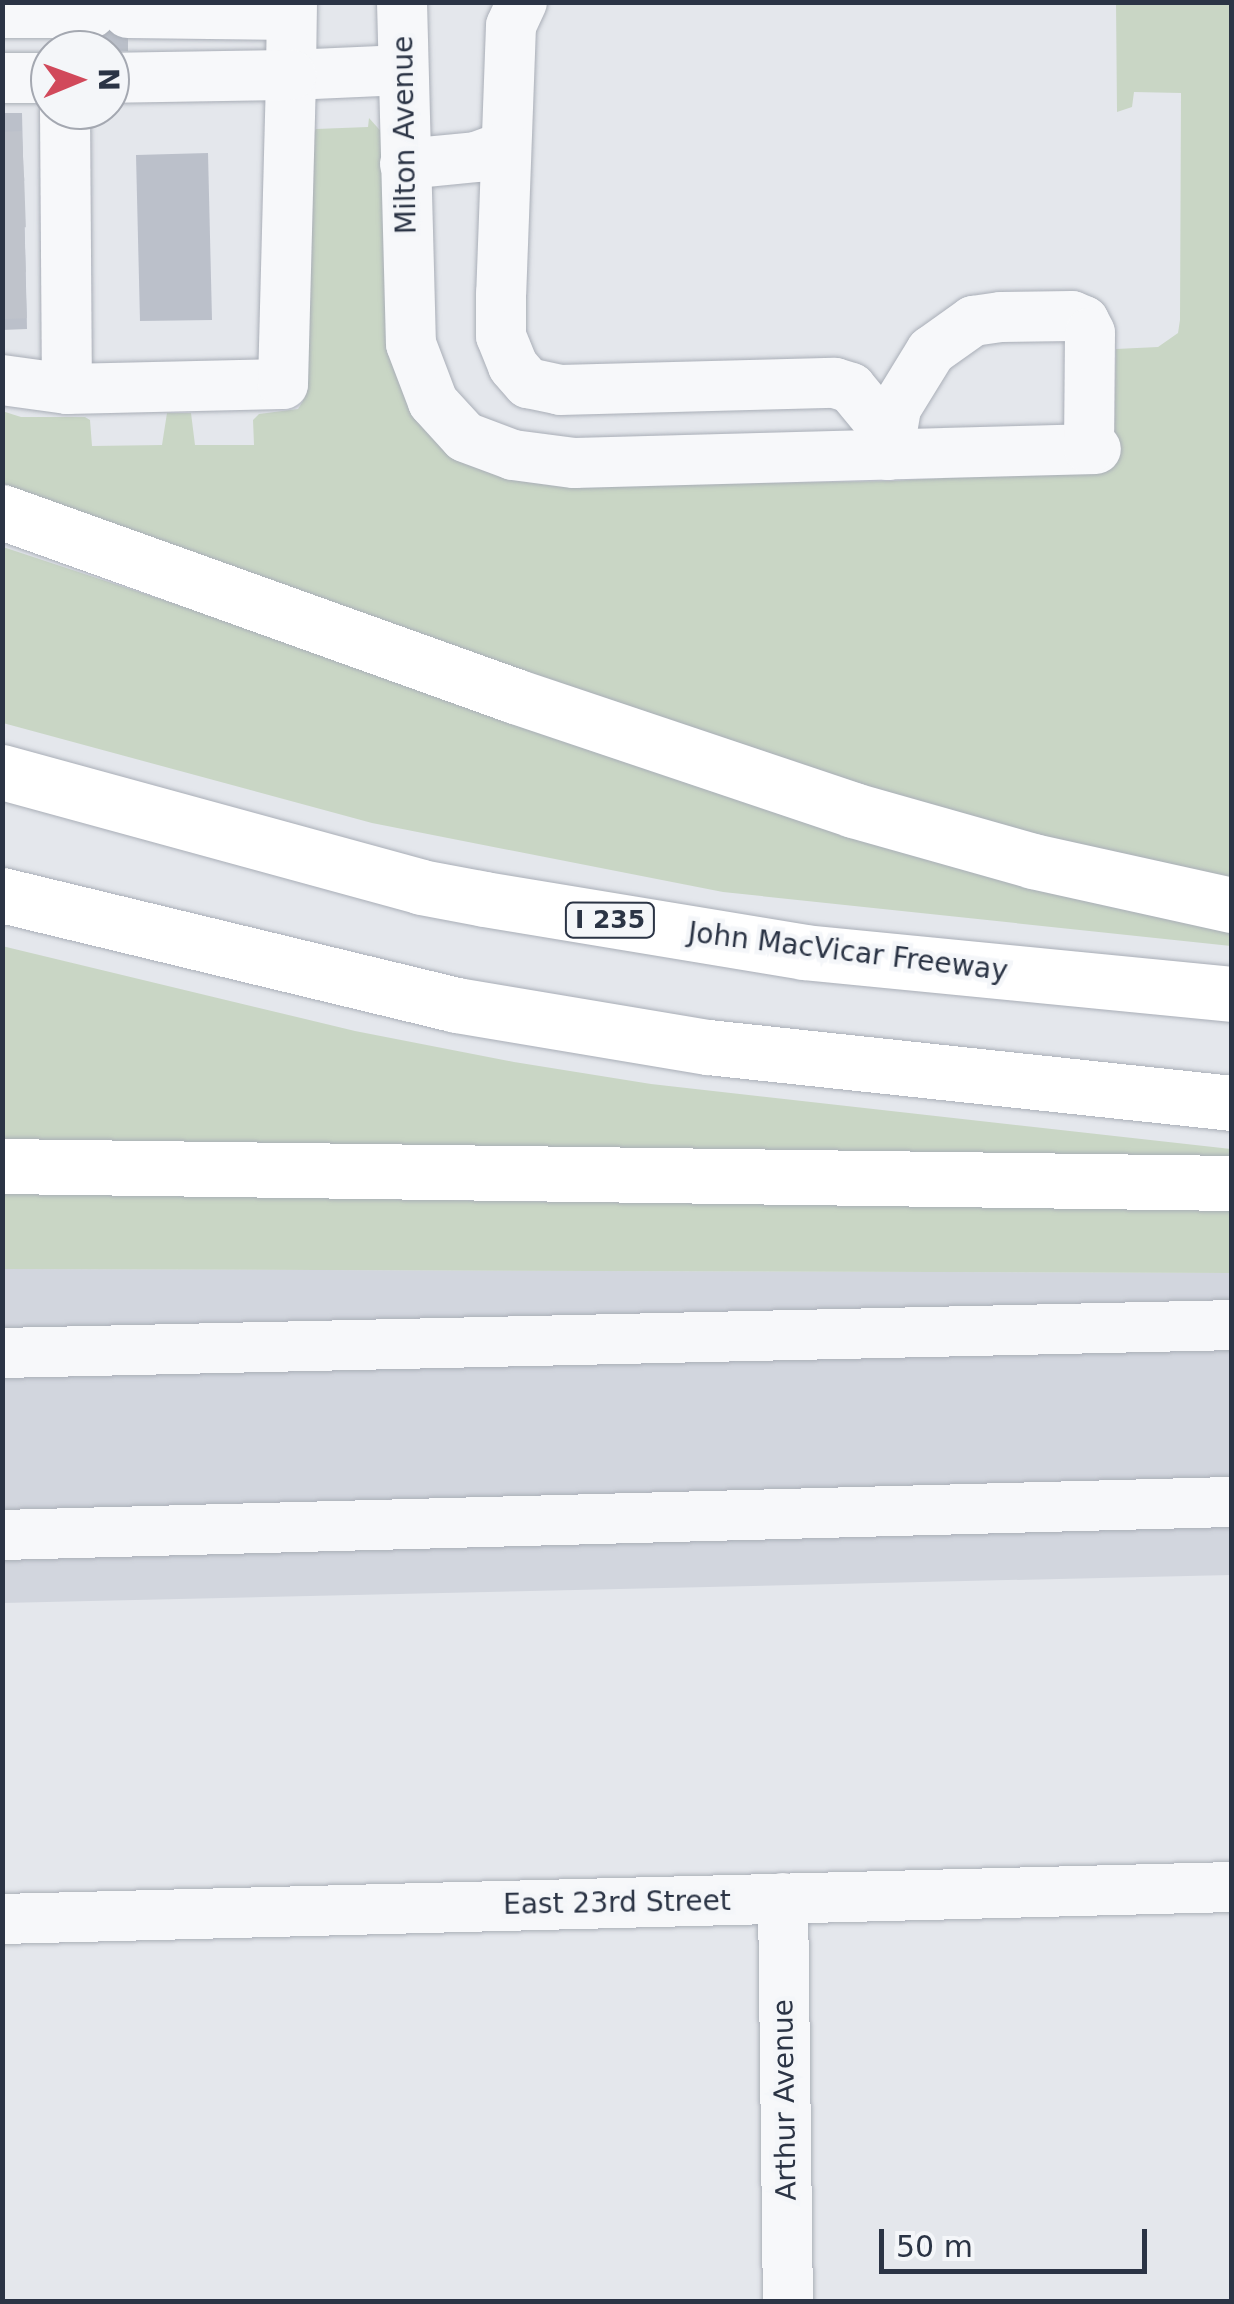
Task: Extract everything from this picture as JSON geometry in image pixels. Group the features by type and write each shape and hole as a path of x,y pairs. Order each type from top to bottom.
{"highway":[{"path":"2,512 515,696 853,810 1051,866 1232,905"},
{"name":"John MacVicar Freeway","path":"2,772 421,887 469,896 804,952 1232,994"},
{"path":"2,895 456,1004 708,1047 1232,1103"},
{"path":"2,1166 1232,1183"}],"street":[{"name":"Milton Avenue","path":"402,2 411,344 433,402 465,438 513,455 598,462 734,458 889,444 1092,449 1090,333 1084,321 1072,316 1001,317 973,320 955,330 931,351 912,376 889,444"},
{"path":"522,2 511,26 506,146 502,336 513,366 528,382 560,390 835,383 851,388 889,444"},
{"path":"2,13 82,18 292,9 283,384 68,389 2,380"},
{"path":"130,78 403,70"},
{"path":"2,78 30,78"},
{"path":"406,164 476,157 506,146"},
{"path":"48,211 68,389"},
{"path":"734,458 734,404 740,387"},
{"path":"598,462 596,419 599,404 610,389"},
{"path":"2,1354 1232,1326"},
{"path":"2,1535 1232,1502"},
{"name":"East 23rd Street","path":"2,1918 1232,1887"},
{"name":"Arthur Avenue","path":"783,1898 788,2302"}],"shaded area":[{"path":"2,1269 1231,1273 1231,1575 3,1603"}],"green space":[{"path":"1116,3 1231,3 1231,882 945,812 3,497 2,411 21,417 85,417 90,420 92,446 162,445 167,413 191,413 195,445 254,445 253,420 259,414 298,409 303,401 301,149 316,129 368,127 369,118 386,137 413,405 704,484 893,481 1069,470 1114,442 1116,349 1158,347 1178,333 1180,320 1181,93 1134,92 1132,107 1117,112"},
{"path":"3,547 387,674 1231,925 1231,946 723,892 372,823 3,723"},
{"path":"2,946 355,1031 514,1062 651,1084 1231,1149 1231,1159 3,1148"},
{"path":"3,1193 575,1202 1231,1203 1231,1273 3,1269"}],"building":[{"path":"90,2 128,2 128,30 91,30"},
{"path":"2,113 22,113 27,329 2,330"},
{"path":"208,153 212,320 140,321 136,155"}],"tunnel":[{"path":"2,157 23,156"},
{"path":"2,203 25,202"},
{"path":"2,248 25,247"},
{"path":"2,294 26,293"}]}
